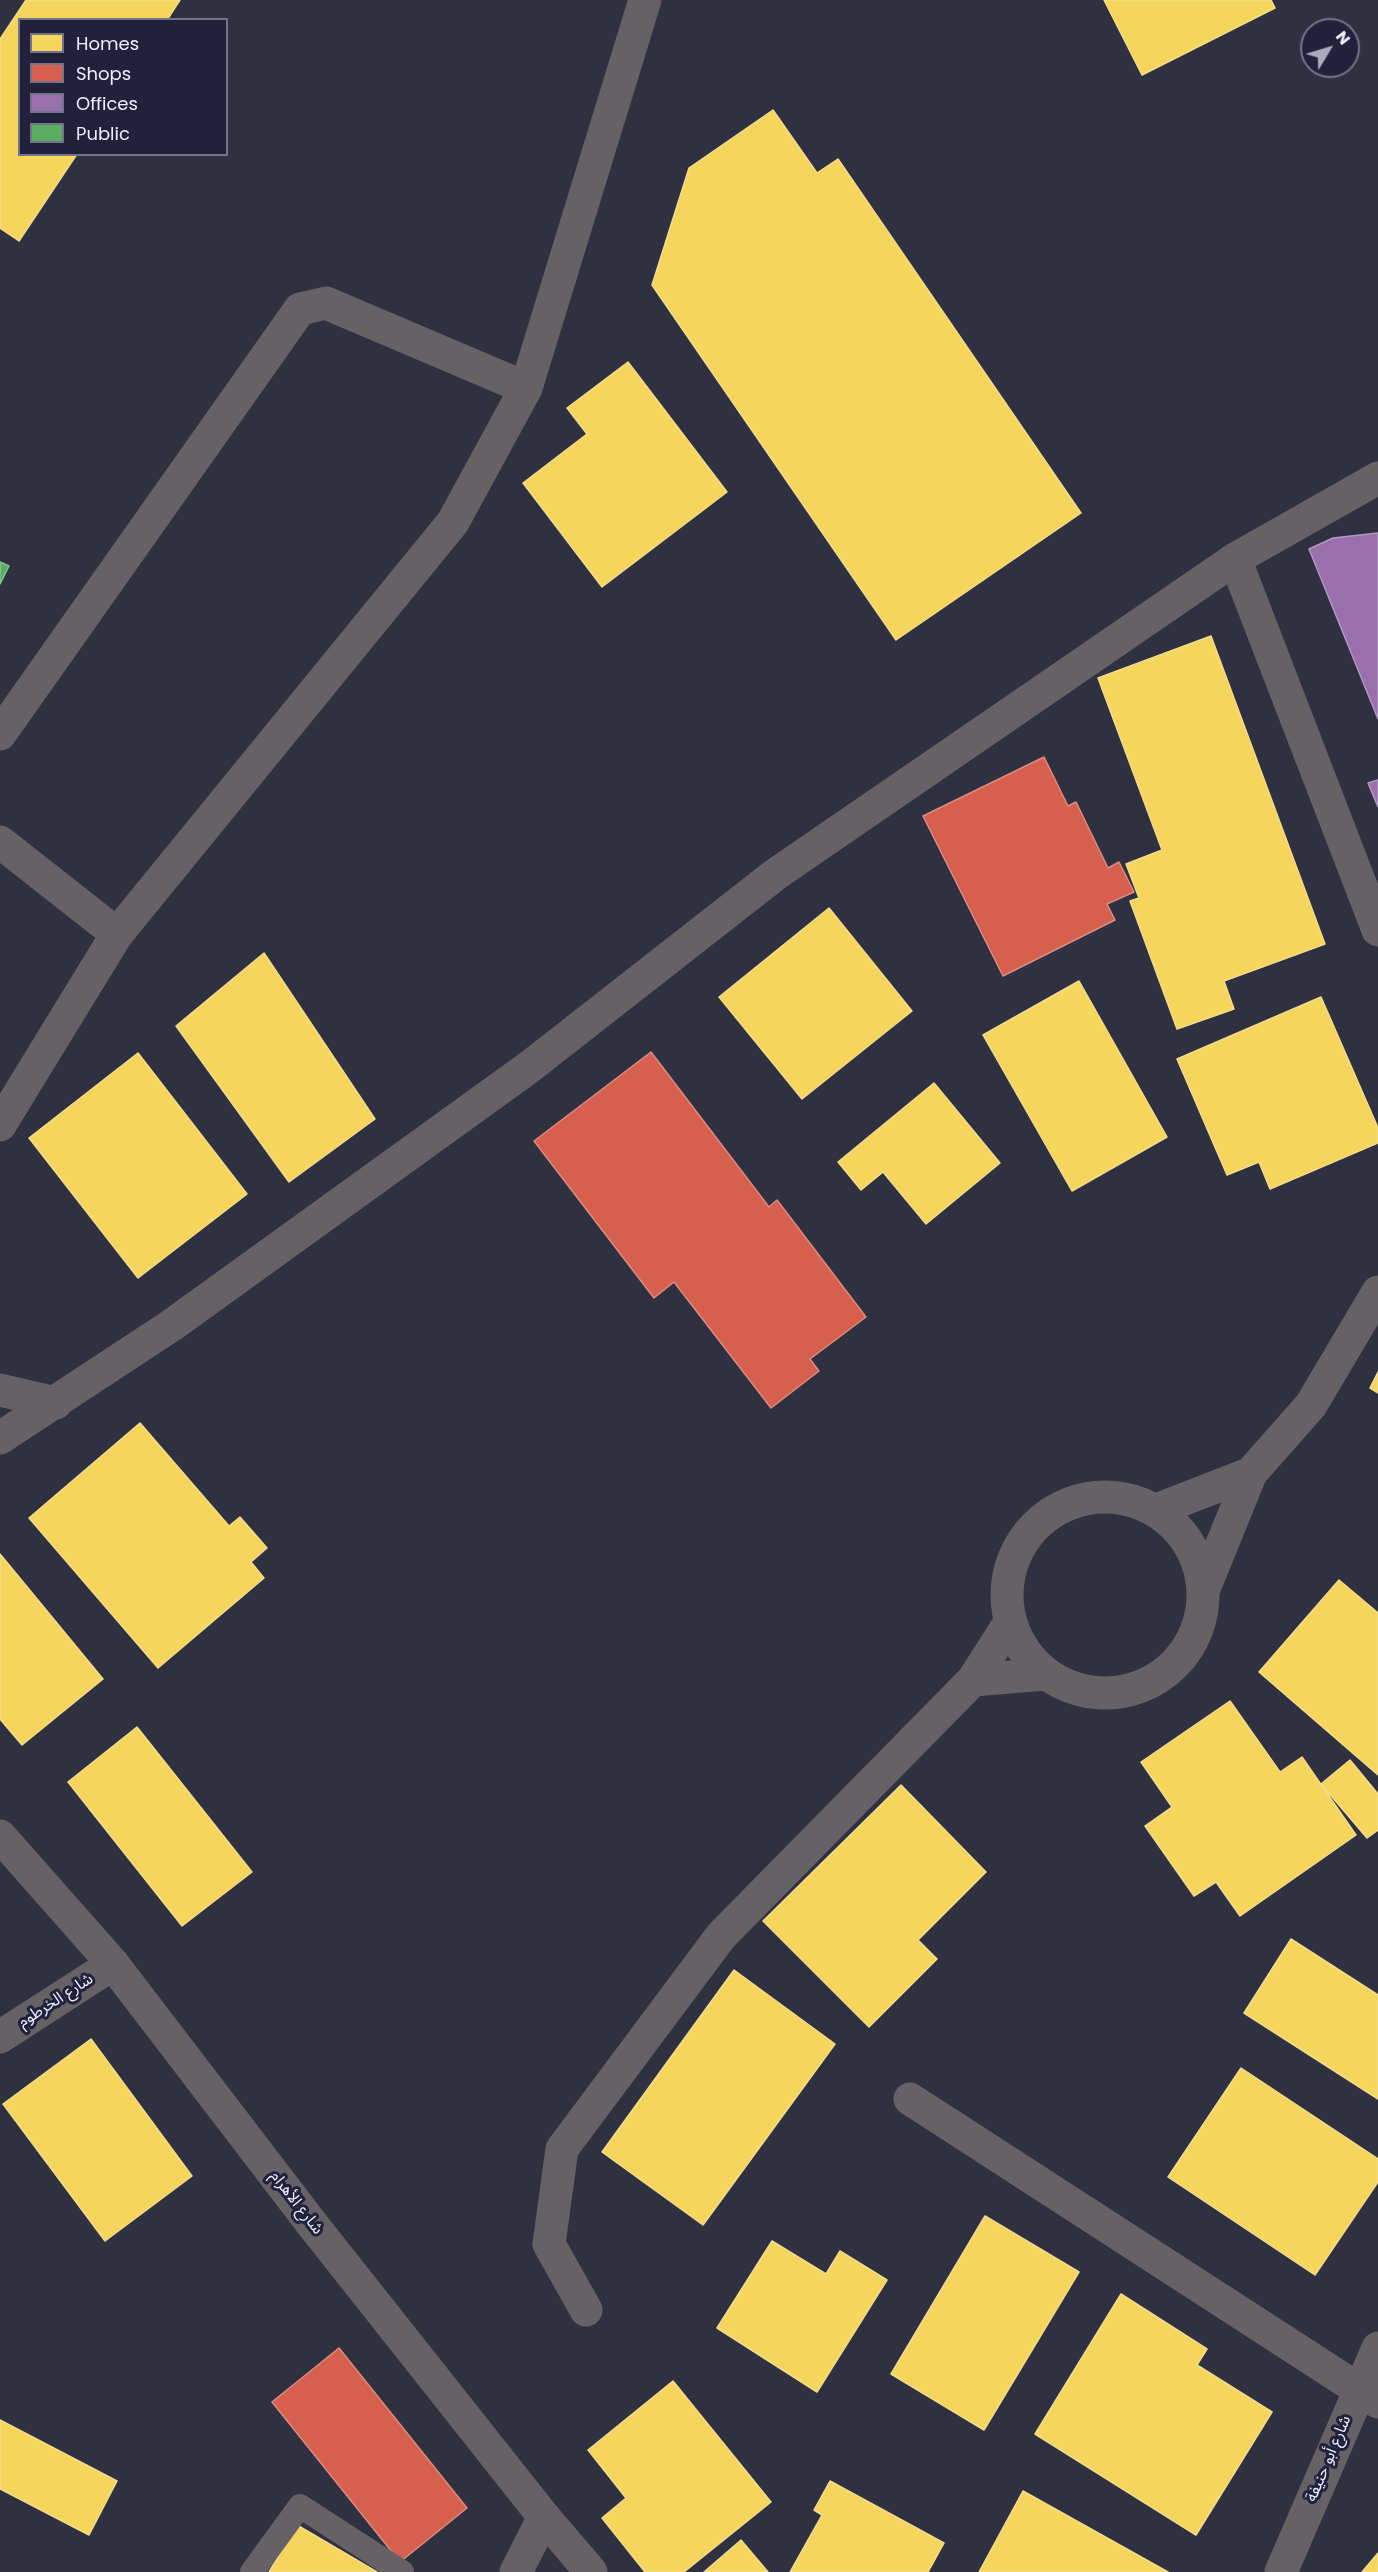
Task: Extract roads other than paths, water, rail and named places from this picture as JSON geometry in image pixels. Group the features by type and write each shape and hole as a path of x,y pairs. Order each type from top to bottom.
{"street":[{"path":"0,1125 117,934 453,522 526,388 645,0"},
{"path":"0,734 300,309 326,303 526,388"},
{"path":"4,1435 172,1325 528,1068 776,874 1235,559 1378,478"},
{"path":"1235,559 1378,930"},
{"path":"0,842 117,934"},
{"path":"1203,1591 1251,1473 1311,1405 1378,1292"},
{"path":"0,1390 56,1403"},
{"path":"1156,1510 1251,1473"},
{"path":"1091,1497 1125,1498 1156,1510 1181,1533 1197,1560 1203,1591 1200,1623 1186,1651 1164,1673 1137,1688 1106,1694 1074,1689 1046,1674 1025,1652 1010,1622 1006,1588 1014,1555 1032,1527 1059,1507 1091,1497"},
{"path":"586,2310 549,2244 562,2150 721,1936 973,1680 1010,1622"},
{"path":"973,1680 1046,1674"},
{"name":"شارع الأهرام","path":"0,1836 113,1964 312,2224 544,2517 591,2572"},
{"name":"شارع الخرطوم","path":"0,2037 113,1964"},
{"path":"910,2099 1368,2396"},
{"name":"شارع أبو حنيفة","path":"1281,2572 1368,2396 1378,2348"},
{"path":"516,2572 544,2517"}],"lane":[{"path":"252,2572 300,2506 402,2572"}]}
